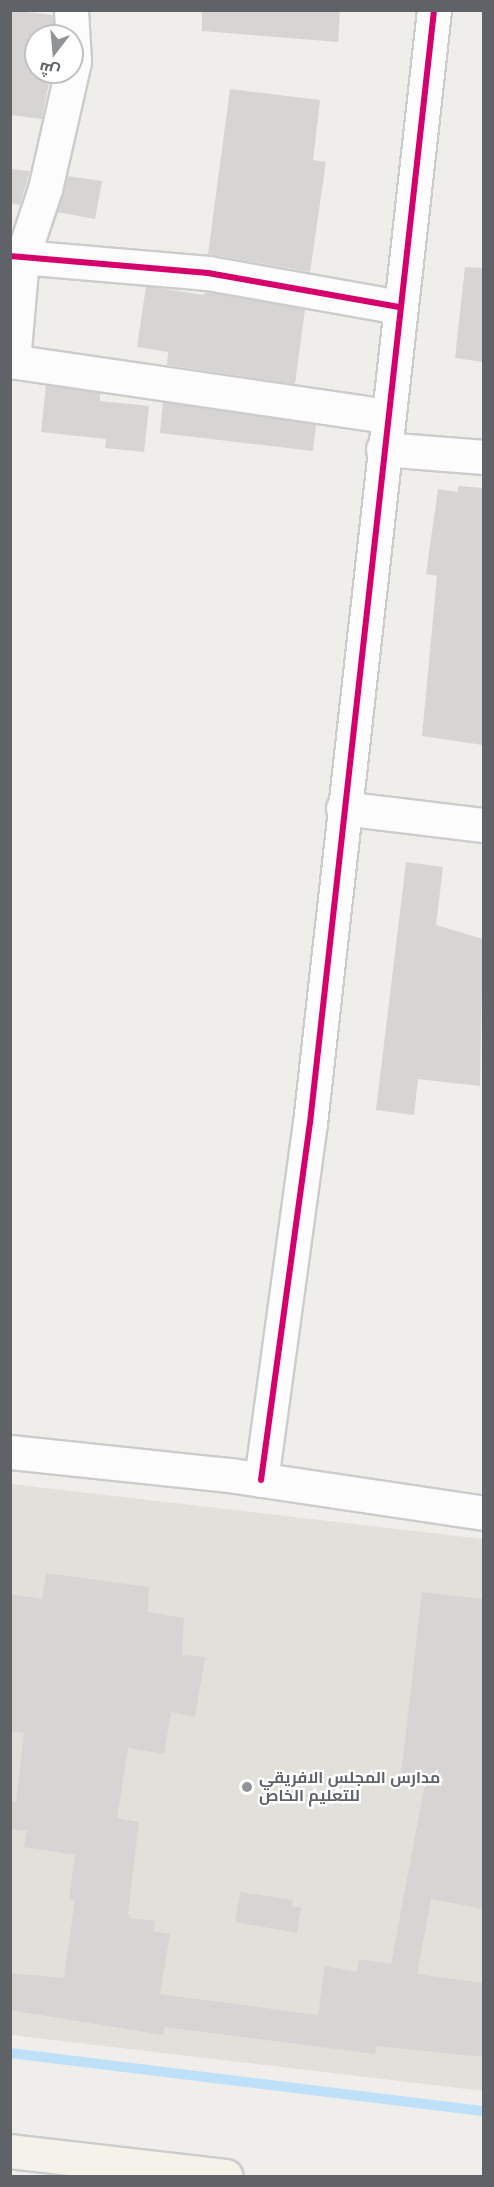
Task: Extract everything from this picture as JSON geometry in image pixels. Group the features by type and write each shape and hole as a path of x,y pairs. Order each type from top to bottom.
{"main road":[{"path":"10,2151 226,2176"}],"street":[{"path":"71,10 74,61 64,114 16,257 12,361 386,417"},
{"path":"261,1480 310,1123 386,417 434,10"},
{"path":"16,257 208,273 399,307"},
{"path":"383,449 483,457"},
{"path":"344,808 483,825"},
{"path":"10,1452 71,1455 483,1513"}],"shaded area":[{"name":"مدارس المجلس الافريقي للتعليم الخاص","path":"11,1484 483,1539 483,2091 11,2035"}],"building":[{"path":"10,10 53,15 53,24 24,24 24,84 49,84 42,119 10,115"},
{"path":"202,10 340,10 338,42 202,31"},
{"path":"230,89 320,100 313,160 326,162 310,272 208,254"},
{"path":"10,169 30,171 20,205 10,203"},
{"path":"67,176 102,181 95,219 57,212"},
{"path":"465,267 483,268 483,362 455,358"},
{"path":"146,286 203,295 206,292 305,309 295,384 167,365 168,352 137,347"},
{"path":"46,385 100,393 100,401 149,406 144,452 105,448 106,439 41,432"},
{"path":"163,402 316,425 313,451 160,433"},
{"path":"458,486 483,488 483,745 422,736 437,576 426,574 438,489 458,492"},
{"path":"406,862 443,867 436,925 483,939 480,1086 418,1079 414,1115 376,1110"},
{"path":"46,1573 149,1587 148,1612 184,1618 182,1655 205,1657 195,1717 171,1712 164,1754 128,1748 117,1818 139,1822 128,1914 130,1918 155,1921 153,1931 170,1934 160,1994 318,2015 325,1966 357,1972 359,1959 391,1964 426,1778 401,1775 422,1592 483,1599 483,1909 431,1899 417,1974 483,1983 483,2057 376,2046 375,2054 164,2027 163,2035 10,2010 10,1973 64,1978 75,1900 69,1899 75,1855 24,1847 27,1831 10,1829 10,1801 16,1802 24,1733 10,1731 10,1594 42,1599"},
{"path":"240,1892 293,1900 292,1906 301,1908 297,1933 235,1922"}],"waterway":[{"path":"10,2053 484,2111"}],"cycle path":[{"path":"261,1480 310,1123 434,10"},
{"path":"10,256 208,273 399,307"}],"place":[{"name":"مدارس المجلس الافريقي للتعليم الخاص","path":"247,1787"}]}
